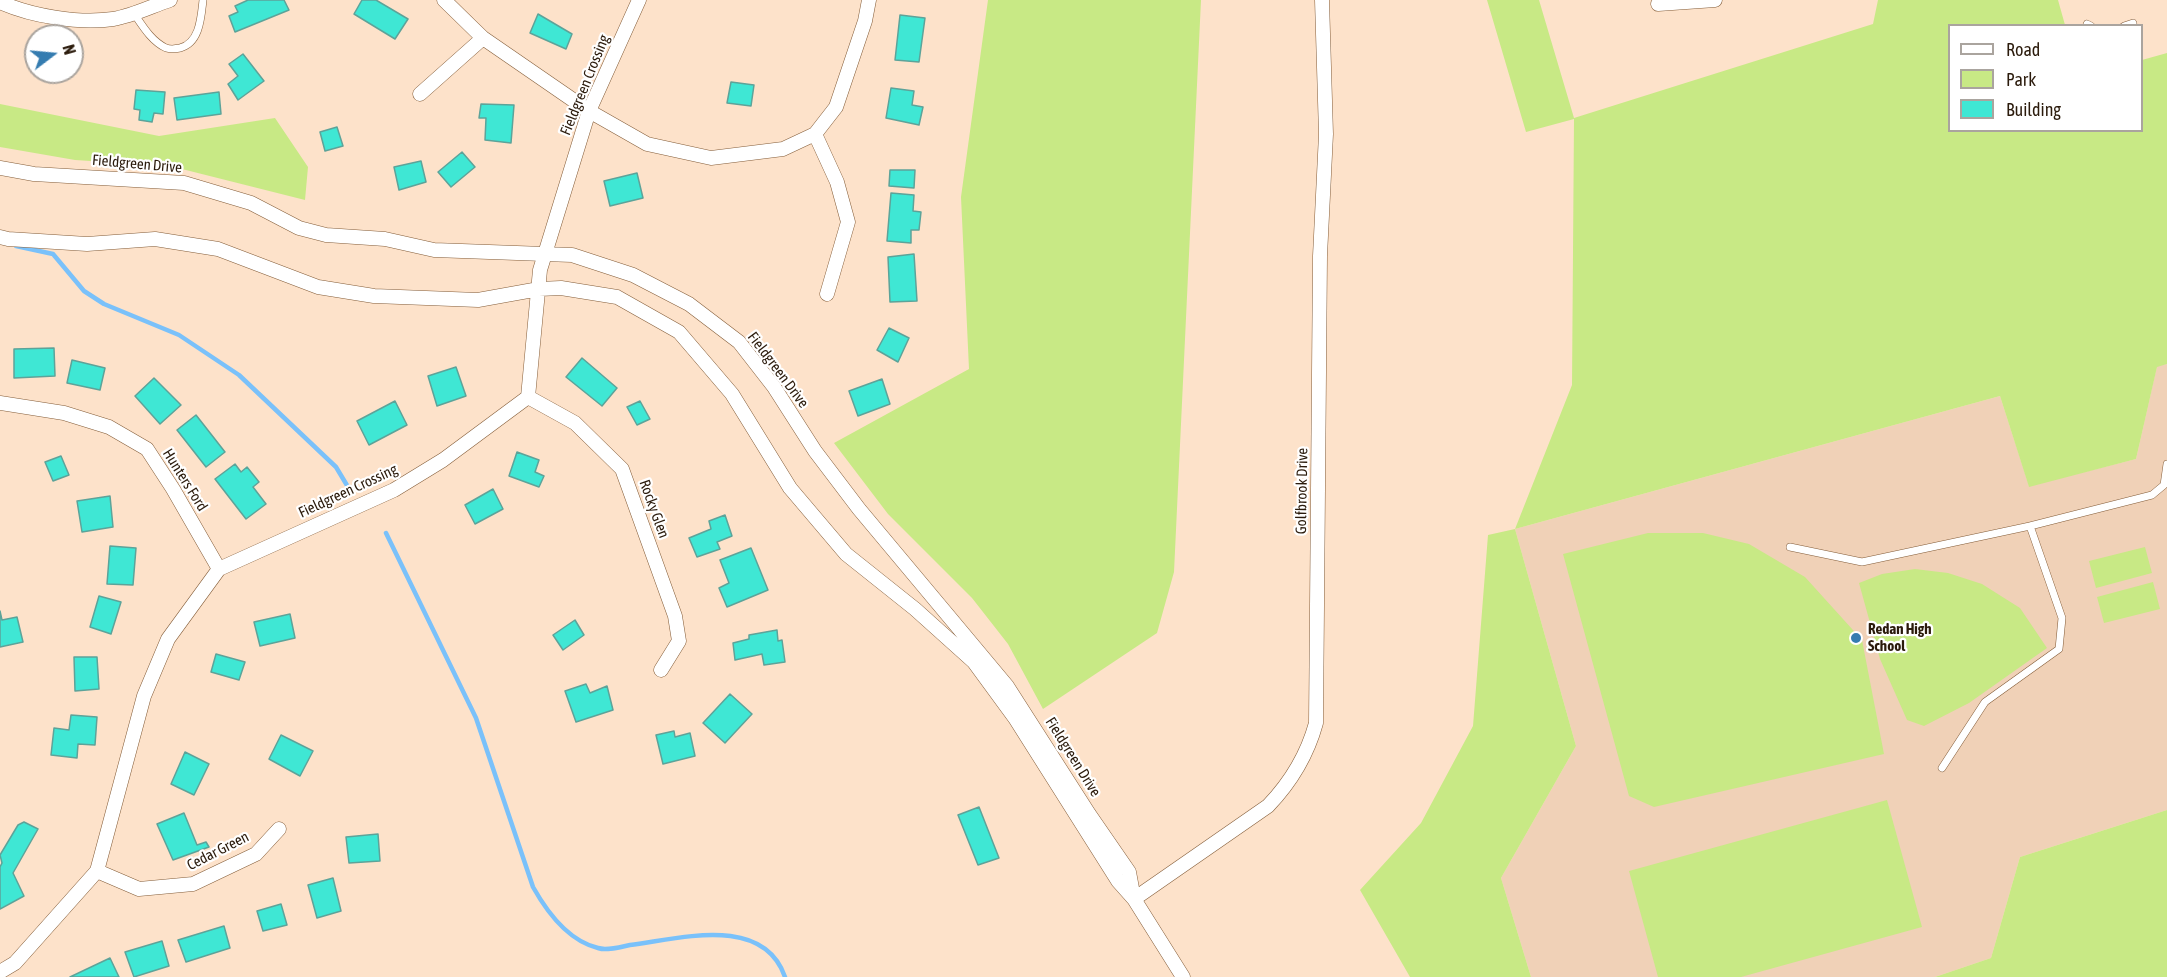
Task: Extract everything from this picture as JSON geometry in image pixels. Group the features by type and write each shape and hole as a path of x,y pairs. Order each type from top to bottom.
{"street":[{"path":"0,2 58,20 113,19 170,0"},
{"path":"444,0 483,38 589,111 647,144 711,158 783,149 815,134 836,108 865,21 868,0"},
{"name":"Fieldgreen Crossing","path":"0,972 15,963 97,871 144,696 168,639 219,569 394,490 443,460 528,397 540,270 545,252 589,111 639,0"},
{"name":"Golfbrook Drive","path":"1134,899 1268,806 1285,789 1309,747 1316,723 1320,256 1326,134 1322,0"},
{"path":"1658,4 1715,0"},
{"path":"420,94 483,38"},
{"path":"815,134 837,182 848,222 828,294"},
{"name":"Fieldgreen Drive","path":"0,168 34,174 184,183 251,203 299,228 326,235 385,239 434,250 545,252 572,255 633,274 690,304 739,342 774,387 815,451 859,509 1007,686 1089,814 1130,872 1134,899"},
{"name":"Fieldgreen Drive","path":"0,237 87,244 155,239 218,249 318,287 374,296 478,300 539,289 561,288 617,297 679,332 732,394 790,488 846,554 915,609 974,662 1015,718 1118,881 1134,899 1183,977"},
{"name":"Rocky Glen","path":"528,397 575,423 622,470 675,616 679,641 661,670"},
{"name":"Hunters Ford","path":"0,403 64,413 109,428 147,449 219,569"},
{"name":"Cedar Green","path":"97,871 139,889 193,884 256,854 279,829"}],"lane":[{"path":"133,12 152,37 167,49 178,49 194,39 199,27 203,0"},
{"path":"1790,547 1862,562 2030,526 2152,495 2164,485 2167,464"},
{"path":"1942,768 1985,702 2059,650 2062,618 2030,526"}],"shaded area":[{"name":"Redan High School","path":"2167,364 2167,810 2020,857 1991,958 1935,977 1531,977 1501,878 1576,746 1515,529 2000,396 2029,486 2136,459 2157,366"}],"green space":[{"path":"988,0 1201,0 1174,572 1157,633 1043,709 1008,644 972,598 888,514 834,443 969,369 961,197"},
{"path":"1487,0 1539,0 1574,118 1873,24 1878,0 2058,0 2065,24 1948,24 1948,132 2143,132 2143,60 2167,53 2167,364 2157,367 2136,459 2029,487 2000,396 1515,529 1572,385 1574,119 1526,132"},
{"path":"0,104 159,136 275,118 308,167 305,200 170,166 75,160 0,147"},
{"path":"1515,529 1576,746 1501,878 1531,977 1410,977 1360,890 1421,823 1473,726 1488,535"},
{"path":"1648,533 1703,533 1749,544 1805,577 1862,640 1884,754 1654,807 1629,796 1563,554"},
{"path":"2145,547 2152,573 2096,588 2089,561"},
{"path":"1915,569 1948,573 1982,584 2020,608 2047,648 1969,703 1924,726 1907,720 1880,659 1859,583 1882,574"},
{"path":"2153,582 2160,609 2104,623 2097,597"},
{"path":"1887,800 1922,927 1741,977 1658,977 1629,871"},
{"path":"2167,810 2167,977 1935,977 1991,958 2020,857"}],"building":[{"path":"248,0 284,0 289,10 235,32 229,16 238,12 235,6"},
{"path":"362,0 376,0 408,19 395,39 354,14"},
{"path":"538,14 572,34 566,49 530,33"},
{"path":"900,15 925,18 919,62 895,60"},
{"path":"243,54 264,81 238,100 228,84 238,76 229,64"},
{"path":"731,82 754,85 751,106 727,103"},
{"path":"891,88 914,91 912,105 923,107 919,125 886,118"},
{"path":"136,90 165,92 163,114 154,113 152,122 139,120 140,110 134,109"},
{"path":"219,92 221,114 177,120 174,98"},
{"path":"481,104 514,105 511,143 485,140 486,118 479,118"},
{"path":"337,127 343,146 325,151 320,132"},
{"path":"462,152 475,167 451,187 438,172"},
{"path":"421,161 426,182 399,190 394,167"},
{"path":"890,170 915,170 914,188 889,186"},
{"path":"637,173 643,198 610,206 604,181"},
{"path":"891,193 914,195 913,211 921,212 919,230 911,230 911,243 887,241"},
{"path":"914,254 917,301 890,302 888,257"},
{"path":"889,328 909,338 898,362 877,350"},
{"path":"54,348 55,376 14,378 14,349"},
{"path":"582,358 617,388 602,406 566,377"},
{"path":"72,360 105,368 100,390 67,383"},
{"path":"456,367 466,396 437,406 428,376"},
{"path":"154,378 181,405 160,424 135,396"},
{"path":"882,379 890,404 858,416 849,391"},
{"path":"395,401 407,425 369,445 357,421"},
{"path":"640,401 650,419 637,425 627,407"},
{"path":"196,415 225,452 206,467 177,430"},
{"path":"517,452 539,460 535,472 544,476 539,487 509,476"},
{"path":"61,456 69,475 53,481 45,462"},
{"path":"235,464 241,472 247,467 259,482 253,487 266,504 246,519 215,479"},
{"path":"493,489 503,509 475,524 465,505"},
{"path":"110,496 113,527 82,532 77,501"},
{"path":"725,515 732,536 717,542 720,549 697,557 689,538 711,529 709,521"},
{"path":"110,546 136,548 133,585 107,584"},
{"path":"751,548 768,590 727,607 719,588 729,583 720,560"},
{"path":"99,596 121,602 111,634 90,627"},
{"path":"0,611 2,620 17,617 23,642 0,647"},
{"path":"290,614 295,638 260,646 254,622"},
{"path":"575,620 584,635 563,650 553,635"},
{"path":"777,630 778,641 782,640 785,662 764,665 762,654 735,660 733,643 749,639 749,635"},
{"path":"216,654 245,662 239,680 211,672"},
{"path":"74,657 97,657 99,689 75,691"},
{"path":"586,684 590,693 607,686 613,710 576,722 565,691"},
{"path":"730,694 752,714 725,743 703,723"},
{"path":"71,715 97,717 95,745 78,744 77,758 51,755 54,728 69,730"},
{"path":"674,731 675,737 690,733 695,756 663,764 656,735"},
{"path":"281,735 313,751 300,776 269,759"},
{"path":"185,752 209,764 194,795 171,784"},
{"path":"979,807 999,858 978,865 958,815"},
{"path":"184,813 197,845 206,842 209,847 173,860 157,824"},
{"path":"24,822 38,829 13,873 24,896 0,909 0,867 2,863 0,855 18,825"},
{"path":"378,834 380,861 349,863 346,837"},
{"path":"333,878 341,911 317,918 308,885"},
{"path":"281,904 287,925 263,931 257,911"},
{"path":"224,926 230,948 186,962 178,940"},
{"path":"162,941 169,966 134,977 125,952"},
{"path":"110,958 119,977 70,977"}],"waterway":[{"path":"16,246 53,254 84,291 104,304 179,335 239,375 336,467 351,492"},
{"path":"386,533 476,718 533,887 560,924 578,939 602,949 695,936 718,935 739,938 758,945 774,957 785,977"}],"place":[{"name":"Redan High School","path":"1856,638"}]}
